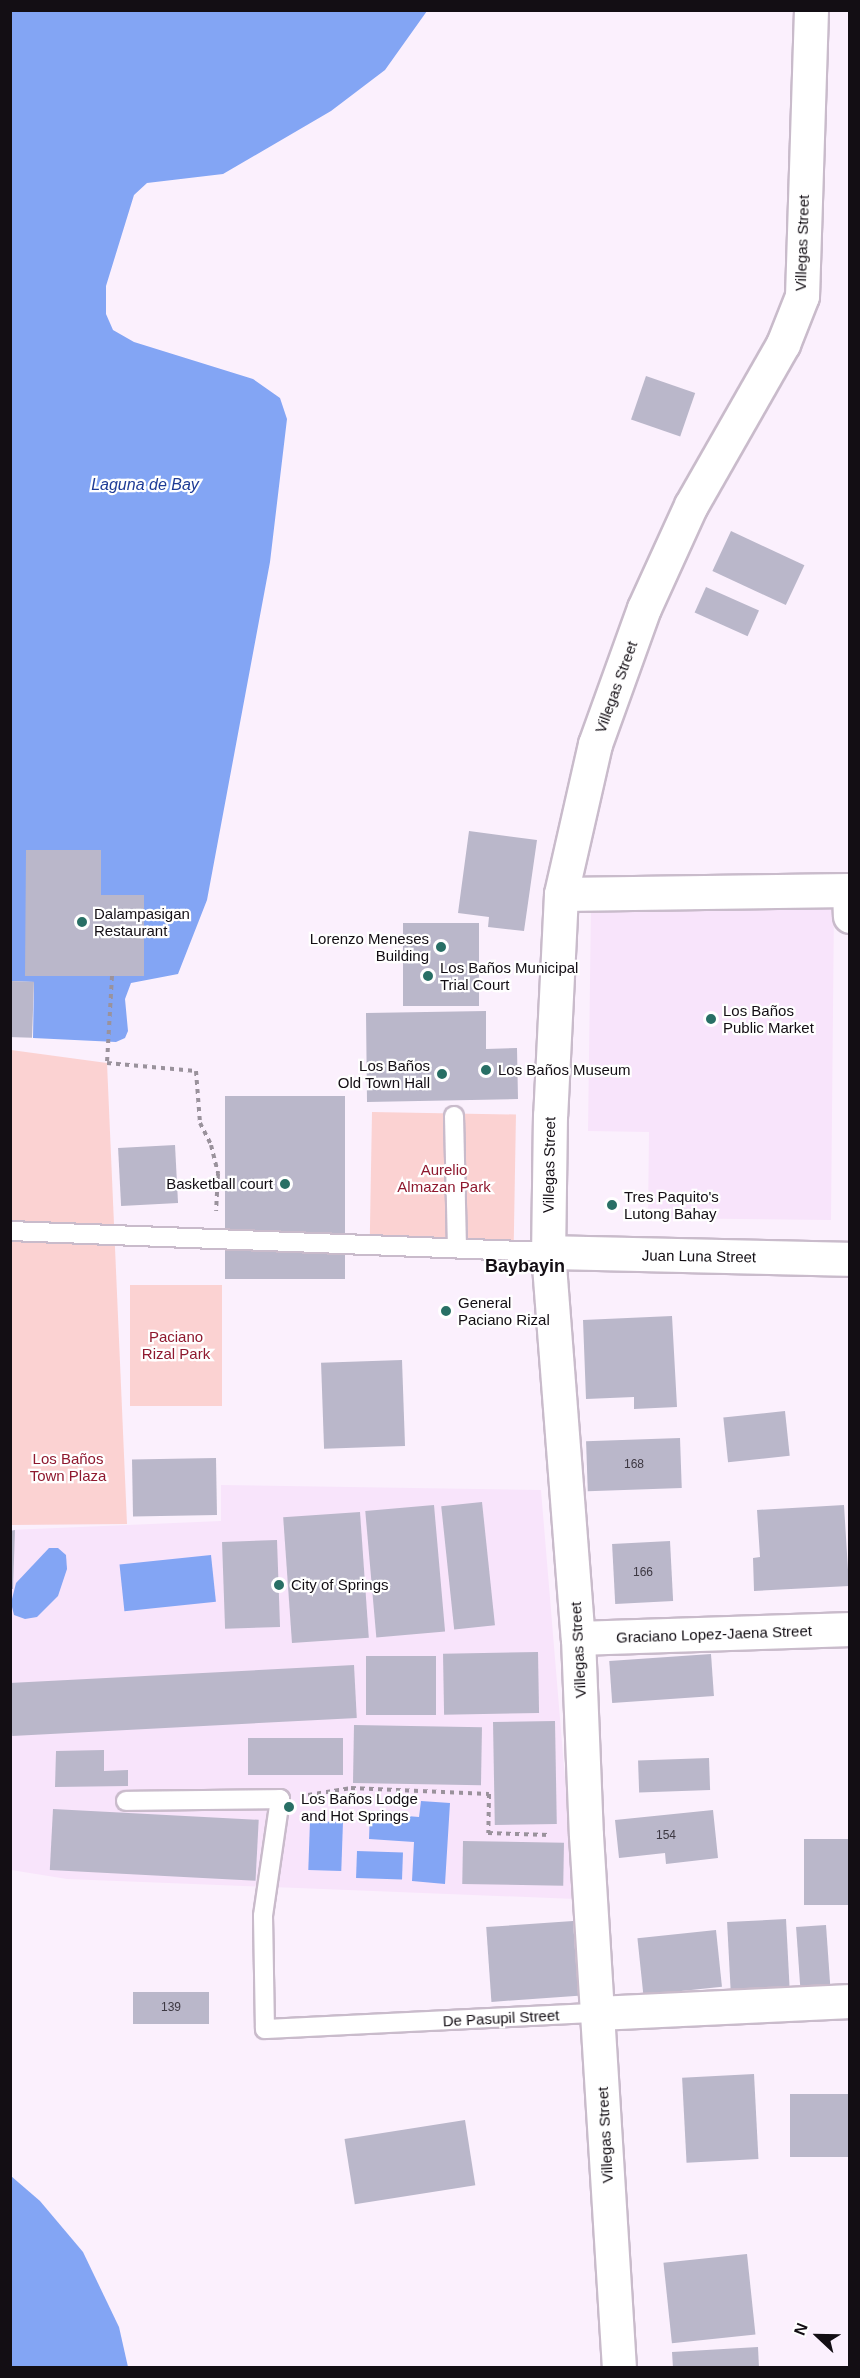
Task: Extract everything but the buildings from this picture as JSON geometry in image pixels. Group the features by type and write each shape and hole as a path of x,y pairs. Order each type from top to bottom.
{"street":[{"name":"Villegas Street","path":"619,2367 585,1835 578,1638 548,1251 550,1115 561,894 595,744 644,608 691,505 783,344 802,296 811,10"},
{"path":"561,894 849,903"},
{"name":"Juan Luna Street","path":"548,1251 849,1259"},
{"name":"Graciano Lopez-Jaena Street","path":"578,1638 849,1629"},
{"name":"De Pasupil Street","path":"598,2013 849,2001"}],"lane":[{"path":"454,1116 457,1248"},
{"path":"10,1231 548,1251"},
{"path":"126,1801 280,1799"},
{"name":"De Pasupil Street","path":"280,1799 263,1916 264,2029 598,2013"}],"path":[{"path":"112,976 107,1063 196,1071 200,1123 211,1145 218,1174 214,1239"},
{"path":"280,1799 351,1788 489,1794 488,1833 585,1835"}],"shaded area":[{"name":"Los Baños Public Market","path":"591,906 834,907 831,1220 648,1218 649,1132 588,1131"},
{"path":"221,1485 541,1490 575,1899 67,1879 11,1870 10,1530 221,1521"}],"green space":[{"name":"Los Baños Town Plaza","path":"11,1050 107,1063 127,1524 11,1525"},
{"name":"Aurelio Almazan Park","path":"372,1112 516,1115 514,1243 370,1241"},
{"name":"Paciano Rizal Park","path":"130,1285 222,1285 222,1406 130,1406"}],"water":[{"name":"Laguna de Bay","path":"11,11 427,11 385,70 331,111 223,174 147,183 134,195 106,286 106,314 113,330 134,342 253,379 280,398 287,419 270,562 207,900 178,974 131,983 125,999 128,1031 125,1038 116,1042 33,1038 34,982 11,981"},
{"path":"49,1548 58,1548 66,1555 67,1569 58,1596 37,1617 25,1619 14,1615 11,1603 16,1583"},
{"path":"211,1555 216,1602 124,1611 120,1565"},
{"path":"421,1801 450,1803 445,1884 412,1881 414,1842 369,1839 370,1813 419,1817"},
{"path":"310,1821 343,1822 341,1871 308,1870"},
{"path":"357,1851 403,1853 402,1880 356,1878"},
{"path":"11,2176 40,2201 83,2252 119,2327 128,2367 11,2367"}],"place":[{"name":"Dalampasigan Restaurant","path":"82,922"},
{"name":"Lorenzo Meneses Building","path":"441,947"},
{"name":"Los Baños Municipal Trial Court","path":"428,976"},
{"name":"Los Baños Public Market","path":"711,1019"},
{"name":"Los Baños Museum","path":"486,1070"},
{"name":"Los Baños Old Town Hall","path":"442,1074"},
{"name":"Basketball court","path":"285,1184"},
{"name":"Tres Paquito's Lutong Bahay","path":"612,1205"},
{"name":"General Paciano Rizal","path":"446,1311"},
{"name":"City of Springs","path":"279,1585"},
{"name":"Los Baños Lodge and Hot Springs","path":"289,1807"}],"district":[{"name":"Baybayin","path":"525,1266"}]}
